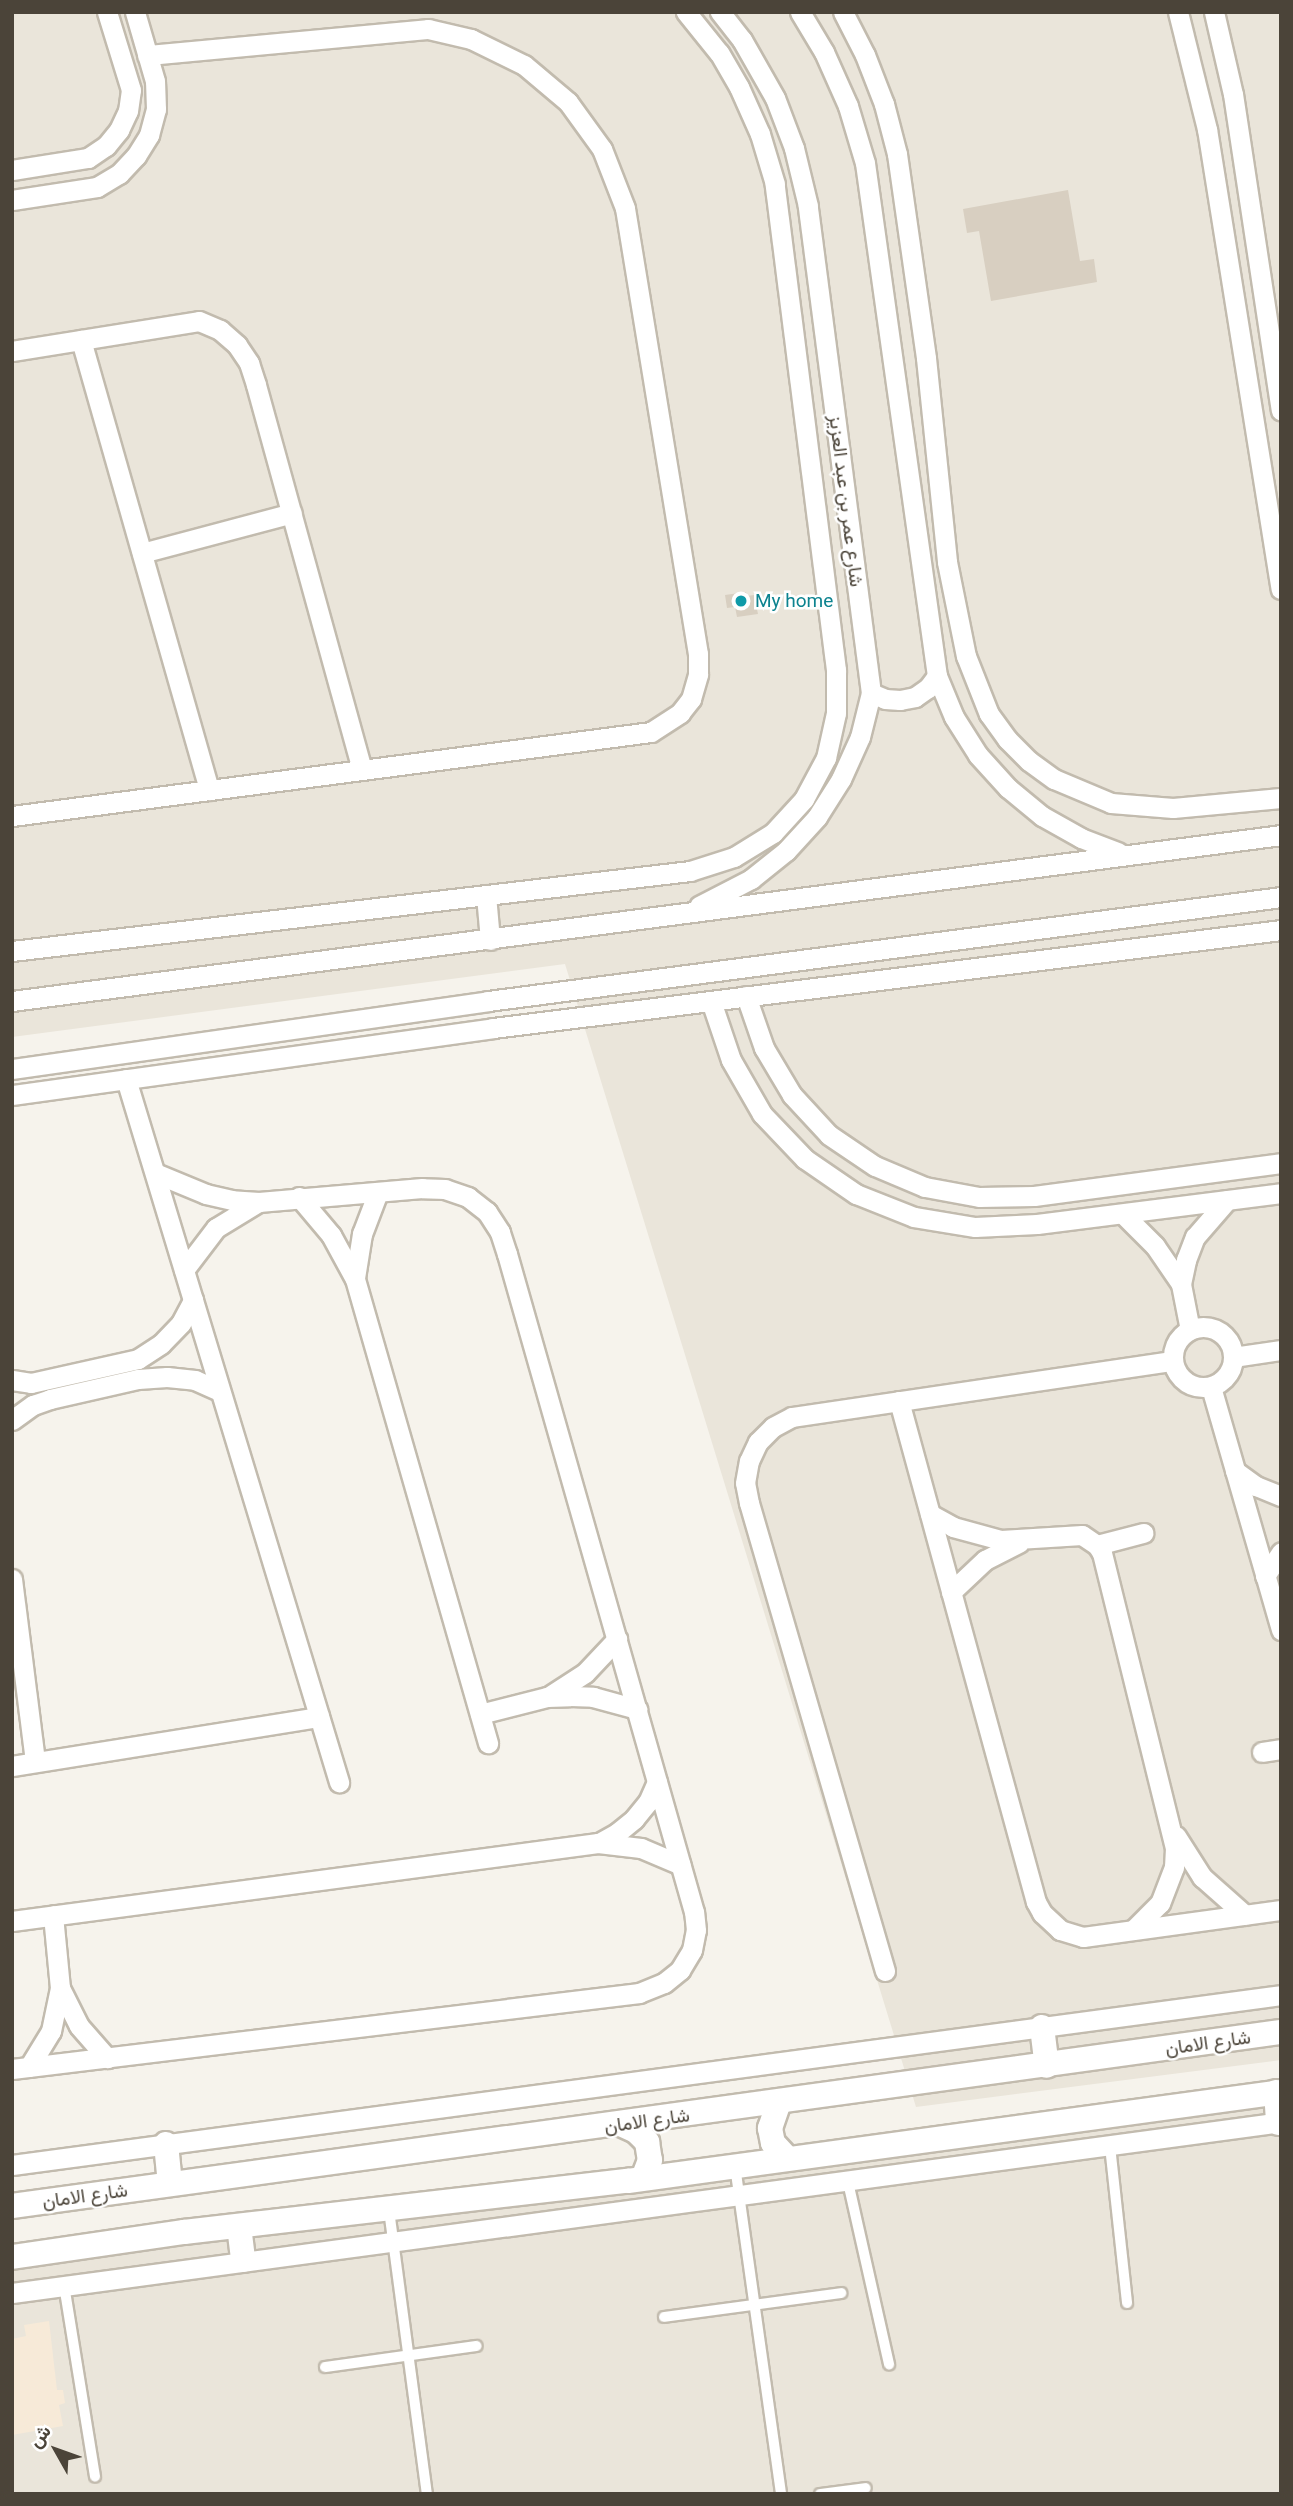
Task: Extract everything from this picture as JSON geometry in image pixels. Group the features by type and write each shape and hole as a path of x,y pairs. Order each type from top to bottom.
{"street":[{"path":"12,170 88,158 106,146 119,130 128,111 131,90 107,12"},
{"path":"12,200 97,187 119,174 136,156 149,135 156,108 155,81 135,12"},
{"path":"12,951 690,871 734,857 773,832 804,799 826,758 836,713 836,670 826,608 775,184 761,134 739,87 719,53 686,12"},
{"name":"شارع عمر بن عبد العزيز","path":"668,917 711,902 751,879 786,851 809,825 841,779 860,737 871,693 808,206 794,148 775,98 742,40 720,12"},
{"path":"800,12 824,52 848,106 865,163 937,676 954,717 978,755 1008,788 1042,816 1071,833 1123,854"},
{"path":"843,12 874,79 897,154 926,358 947,562 958,626 975,686 1007,739 1054,779 1101,800 1142,808 1236,804 1281,798"},
{"path":"1178,12 1207,129 1223,242 1281,589"},
{"path":"1214,12 1233,94 1281,410"},
{"path":"12,816 651,732 680,713 691,699 698,674 698,654 625,208 602,149 568,102 524,65 471,39 428,29 147,55"},
{"path":"865,163 897,154"},
{"path":"1223,242 1253,237"},
{"path":"12,351 199,321 220,330 237,345 249,363 362,770"},
{"path":"81,340 209,790"},
{"path":"892,363 926,358"},
{"path":"142,553 292,513"},
{"path":"920,567 947,562"},
{"path":"826,608 860,603"},
{"path":"871,693 885,699 900,700 915,696 928,688 937,676"},
{"path":"12,1001 1281,835"},
{"path":"486,895 490,940"},
{"path":"12,1069 488,1001 1281,897"},
{"path":"12,1095 493,1028 1281,930"},
{"path":"912,945 915,975"},
{"path":"746,996 764,1048 792,1095 829,1135 875,1166 925,1187 979,1197 1034,1196 1281,1163"},
{"path":"488,1001 493,1028"},
{"path":"711,1001 731,1060 762,1114 805,1159 856,1194 914,1217 975,1227 1123,1214 1281,1193"},
{"path":"127,1079 339,1782"},
{"path":"21,2068 639,1993 664,1983 680,1970 692,1950 696,1930 681,1865 500,1232 487,1212 468,1197 445,1189 299,1197 259,1202 206,1194 155,1173"},
{"path":"355,1279 362,1234 378,1192"},
{"path":"299,1197 331,1235 355,1279 488,1743"},
{"path":"1190,1330 1181,1284 1186,1260 1195,1237 1227,1200"},
{"path":"184,1269 216,1228 236,1213 259,1202"},
{"path":"1123,1214 1155,1246 1181,1284"},
{"path":"12,1380 31,1382 138,1359 161,1344 181,1324 193,1300"},
{"path":"1198,1327 1215,1329 1228,1340 1233,1357 1225,1379 1211,1387 1200,1388 1182,1379 1173,1361 1175,1346 1190,1330 1198,1327"},
{"path":"1233,1357 1281,1350"},
{"path":"885,1971 758,1536 745,1483 748,1461 758,1442 773,1427 792,1417 1173,1361"},
{"path":"12,1420 42,1402 138,1380 167,1377 195,1380 220,1391"},
{"path":"1211,1387 1281,1630"},
{"path":"899,1401 1036,1902 1042,1913 1059,1930 1083,1937 1281,1910"},
{"path":"1235,1471 1255,1486 1281,1496"},
{"path":"929,1514 976,1536 1026,1541 1073,1534 1090,1539 1097,1545 1105,1566 1172,1828 1174,1867 1169,1885 1160,1903 1133,1930"},
{"path":"1097,1545 1143,1533"},
{"path":"951,1592 985,1560 1026,1541"},
{"path":"1265,1576 1281,1552"},
{"path":"12,1579 35,1762"},
{"path":"547,1697 585,1672 617,1639"},
{"path":"480,1714 547,1697 593,1697 636,1709"},
{"path":"12,1766 319,1717"},
{"path":"598,1843 618,1833 634,1819 648,1802 657,1782"},
{"path":"1172,1828 1202,1877 1245,1915"},
{"path":"12,1920 598,1843 641,1848 681,1865"},
{"path":"21,2068 51,2031 60,1988 53,1915"},
{"path":"60,1988 79,2026 107,2058"},
{"path":"12,2165 1281,1995"},
{"path":"1042,2027 1046,2066"},
{"name":"شارع الامان","path":"12,2206 1281,2032"},
{"path":"12,2257 239,2226 643,2178 1278,2092 1280,2123 12,2293"},
{"path":"779,2102 770,2128 773,2143 787,2158"},
{"path":"623,2124 636,2131 647,2143 650,2160 643,2178"},
{"path":"166,2144 170,2184"},
{"path":"239,2226 243,2260"}],"lane":[{"path":"1110,2146 1127,2303"},
{"path":"735,2165 781,2494"},
{"path":"848,2182 889,2364"},
{"path":"389,2209 427,2494"},
{"path":"64,2285 95,2477"},
{"path":"664,2317 841,2292"},
{"path":"325,2367 477,2346"},
{"path":"820,2494 866,2488"}],"shaded area":[{"path":"12,12 1281,12 1281,2060 916,2107 565,964 12,1037"},
{"path":"1281,2078 1281,2494 12,2494 12,2250"},
{"path":"49,2321 57,2390 63,2390 65,2403 59,2405 63,2426 12,2435 12,2339 26,2336 24,2325"}],"building":[{"path":"1068,190 1080,261 1094,259 1097,282 991,301 979,231 967,233 963,209"},
{"name":"My home","path":"746,592 747,596 754,595 758,614 737,617 735,607 727,608 725,595"}],"place":[{"name":"My home","path":"741,601"}]}
